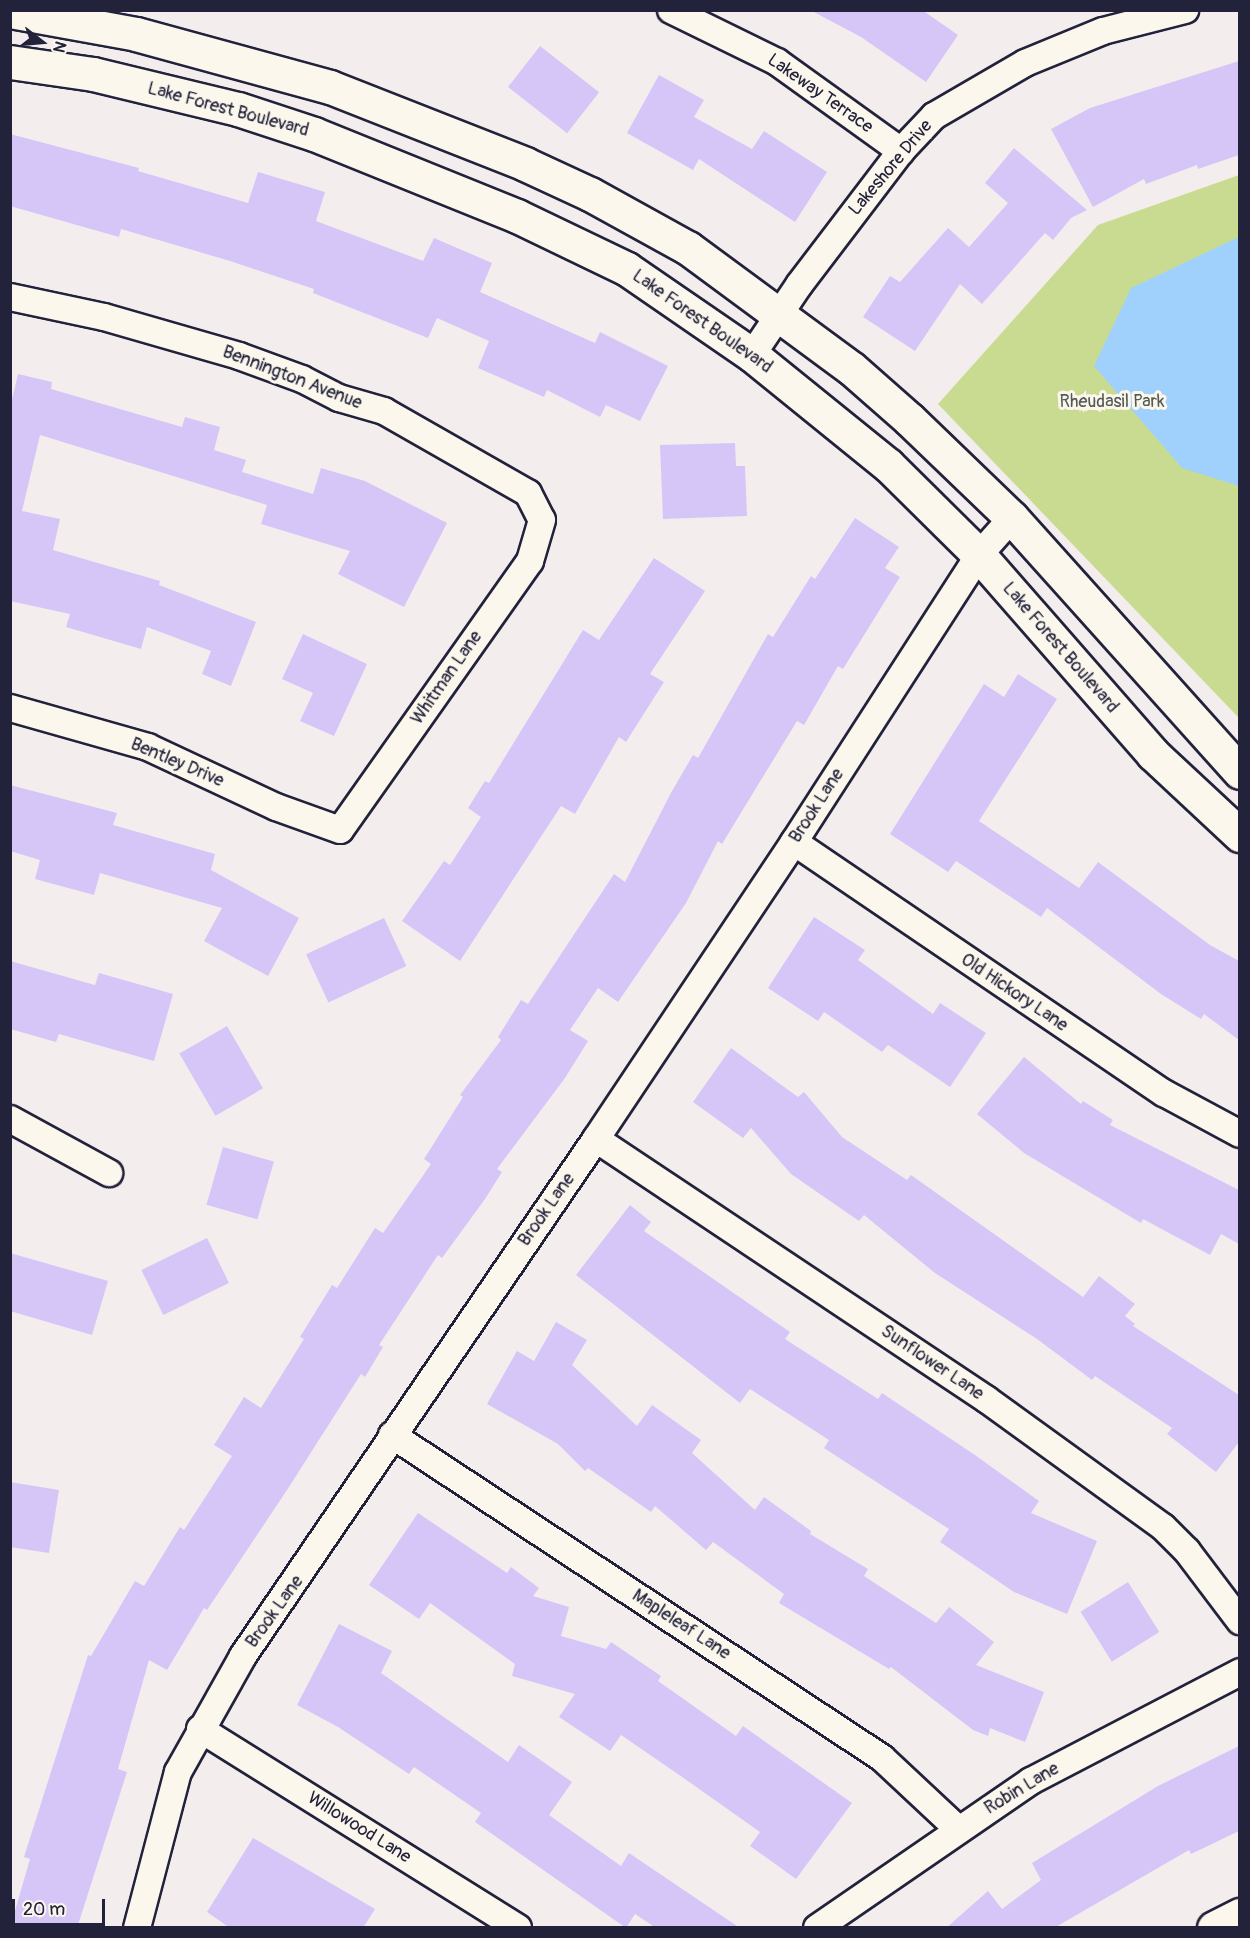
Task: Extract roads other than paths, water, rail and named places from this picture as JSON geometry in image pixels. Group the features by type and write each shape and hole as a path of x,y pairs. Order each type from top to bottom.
{"street":[{"name":"Lakeway Terrace","path":"671,10 777,62 901,151"},
{"path":"10,11 136,34 240,59 330,87 446,131 600,200 688,248 779,314 909,419 1012,518 1239,772"},
{"name":"Lakeshore Drive","path":"752,355 779,314 901,151 934,116 1025,63 1103,31 1180,11"},
{"name":"Lake Forest Boulevard","path":"10,62 93,74 238,109 378,158 518,216 627,269 752,355 888,465 979,555 1153,754 1239,835"},
{"name":"Bennington Avenue","path":"10,297 104,317 239,356 302,379 339,398 384,411 528,493 542,520"},
{"name":"Brook Lane","path":"137,1928 178,1772 200,1729 243,1656 303,1573 392,1435 596,1139 794,842 979,555 1012,518"},
{"name":"Whitman Lane","path":"340,830 530,561 542,520"},
{"name":"Bentley Drive","path":"10,708 148,747 276,807 340,830"},
{"name":"Old Hickory Lane","path":"794,842 1164,1093 1239,1134"},
{"path":"10,1119 110,1173"},
{"name":"Sunflower Lane","path":"596,1139 986,1399 1163,1527 1187,1551 1239,1621"},
{"name":"Mapleleaf Lane","path":"392,1435 882,1758 958,1828"},
{"name":"Robin Lane","path":"817,1928 958,1828 1031,1781 1239,1672"},
{"name":"Willowood Lane","path":"200,1729 518,1928"},
{"path":"1214,1928 1239,1915"}],"water":[{"path":"1239,237 1239,486 1182,468 1094,366 1131,288"}],"park label":[{"name":"Rheudasil Park","path":"1112,402"}]}
